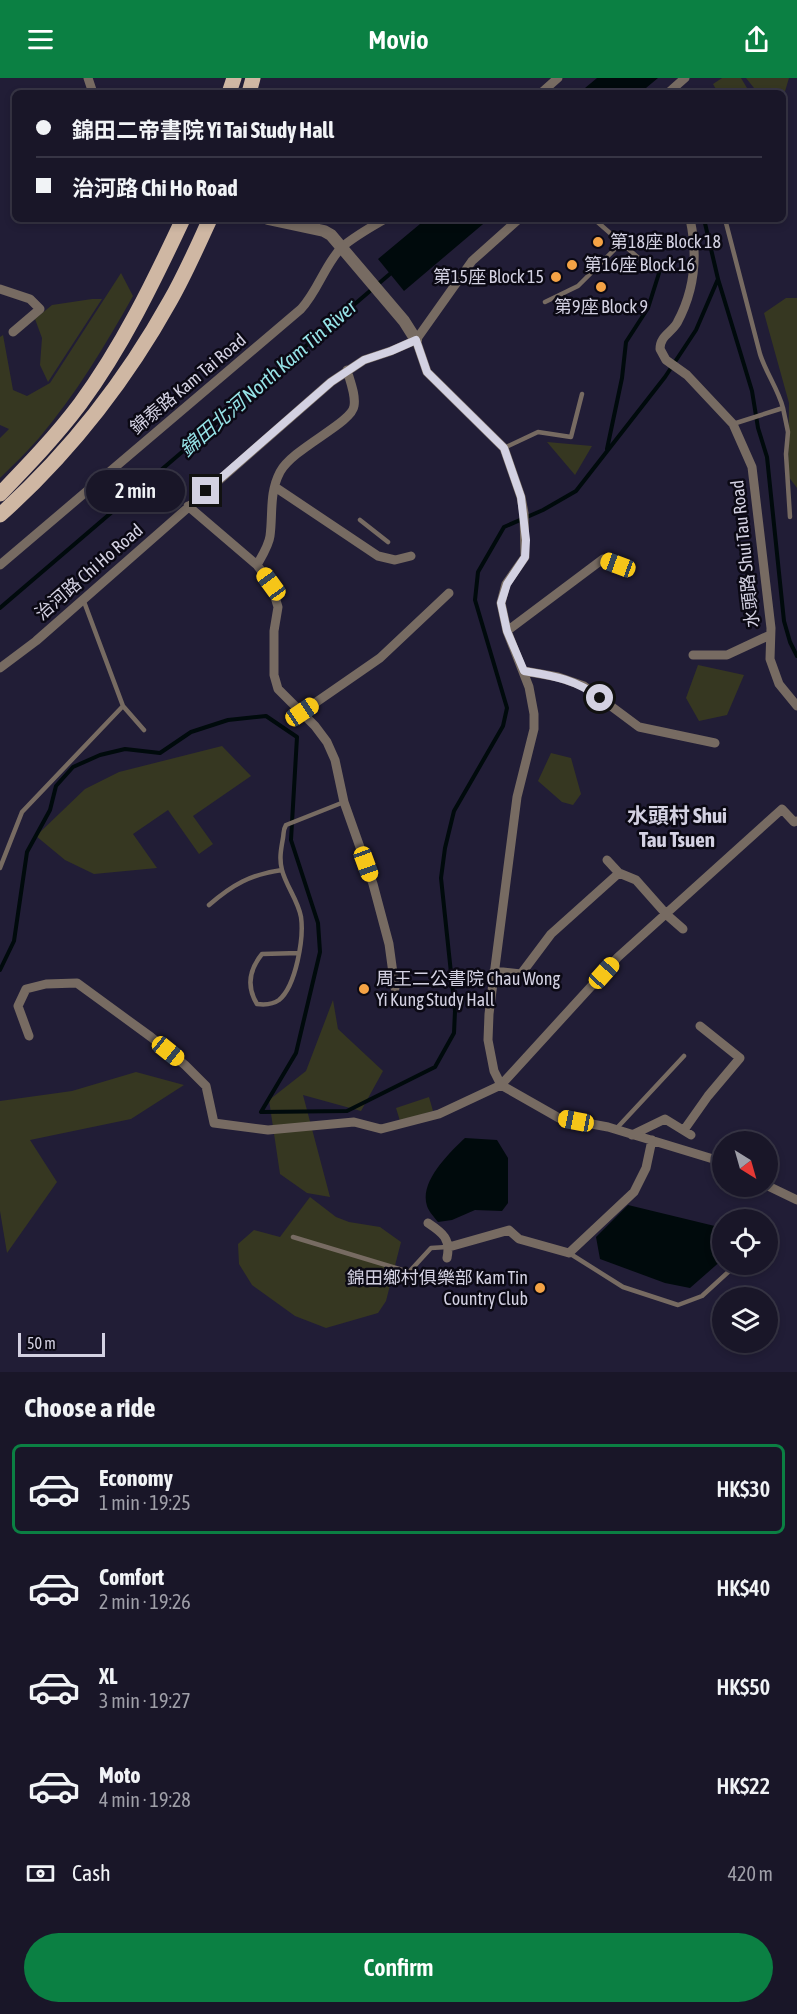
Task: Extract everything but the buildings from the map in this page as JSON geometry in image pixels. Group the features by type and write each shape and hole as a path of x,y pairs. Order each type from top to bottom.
{"main road":[{"path":"0,494 58,431 97,379 149,292 182,222"},
{"path":"0,515 48,468 125,374 170,301 209,222"}],"street":[{"path":"544,90 558,78"},
{"path":"671,90 685,78"},
{"path":"282,222 324,231 331,235 404,321 416,340 427,372 504,448 521,497 526,540 525,557 507,584 502,597 502,610 507,631 524,671 533,708 534,729 517,797 494,971 488,1040 494,1071 501,1085 559,1118 616,1130 712,1159"},
{"name":"錦泰路 Kam Tai Road","path":"0,565 301,309 316,291 342,248 380,222"},
{"path":"416,340 472,261 516,222"},
{"name":"水頭路 Shui Tau Road","path":"690,222 695,253 689,296 676,325 663,338 660,349 666,360 687,375 738,423 752,467 770,635 770,659 779,684 797,706"},
{"path":"0,289 30,299 40,309 13,332"},
{"name":"治河路 Chi Ho Road","path":"0,668 36,640 331,382 364,360 416,340"},
{"path":"257,565 270,538 272,497 281,470 300,450 328,429 338,426 352,414 354,396 347,370"},
{"path":"275,487 378,556 395,560 411,556"},
{"path":"188,506 257,565 271,584 278,607 274,631 276,682 278,688 327,742 335,760 344,802 373,884 389,944 395,988"},
{"path":"507,631 603,559 618,565"},
{"path":"302,712 380,658 449,593"},
{"path":"693,655 727,655 770,635"},
{"path":"524,671 558,677 584,686 639,728 715,743"},
{"path":"29,1036 18,1006 27,988 46,984 77,983 151,1037 207,1086 214,1123 268,1130 354,1122 381,1129 439,1114 501,1085 618,957 667,915 782,808 794,822 797,821"},
{"path":"607,860 619,873 636,880 667,915 683,929"},
{"path":"494,971 521,974 551,934 619,873"},
{"path":"632,1135 665,1119 688,1132 708,1096 740,1058 700,1026"},
{"path":"449,1247 508,1230 519,1239 569,1253 634,1192 646,1168 652,1140"},
{"path":"778,1191 797,1200"},
{"path":"428,1223 442,1233 449,1247 447,1258"}],"lane":[{"path":"597,222 642,261"},
{"path":"726,222 760,354 783,408 788,432 786,454 790,517"},
{"path":"545,302 578,286 621,243"},
{"path":"504,448 536,432 571,437 582,393"},
{"path":"738,423 783,408"},
{"path":"360,520 388,542"},
{"path":"82,599 123,706 144,730"},
{"path":"0,868 22,812 123,706"},
{"path":"298,953 262,954 252,969 249,982 251,993 257,1004 267,1005 279,1000 288,988 298,953 302,932 300,914 282,870 280,851 283,829 286,825 344,802"},
{"path":"209,905 236,883 265,872 282,870"},
{"path":"616,1130 684,1056"},
{"path":"293,1237 409,1272 431,1248 449,1247"},
{"path":"569,1253 623,1287 678,1305 702,1296 725,1275"}],"green space":[{"path":"722,78 741,78 748,90 716,90 713,84"},
{"path":"746,78 789,78 785,90 756,90"},
{"path":"121,273 133,296 112,333 78,387 53,421 0,478 0,438 9,429 0,425 0,337 3,335 13,390 27,396 50,383"},
{"path":"786,298 797,298 797,488 788,476 789,403 764,313"},
{"path":"102,299 48,382 40,365 42,338 35,319 52,305"},
{"path":"547,442 592,446 575,475"},
{"path":"698,665 744,675 727,715 699,721 686,698"},
{"path":"222,746 251,776 193,816 213,844 199,854 168,810 133,834 157,868 94,874 65,860 36,836 85,789 119,772"},
{"path":"551,753 571,758 581,794 573,805 562,802 538,781"},
{"path":"333,1000 338,1029 383,1071 361,1111 303,1095 330,1197 307,1193 280,1174 269,1100 306,1071"},
{"path":"136,1072 184,1085 131,1119 30,1140 57,1182 7,1253 0,1211 0,1101 72,1091"},
{"path":"429,1097 433,1111 400,1121 396,1108"},
{"path":"310,1197 336,1217 349,1222 380,1227 401,1242 386,1301 378,1313 326,1328 295,1316 252,1285 239,1264 238,1244 254,1230 280,1237"}],"shaded area":[{"path":"597,78 658,78 644,90 583,90"},
{"name":"錦田北河 North Kam Tin River","path":"422,222 485,222 404,291 378,259"},
{"path":"465,1138 497,1140 508,1158 508,1203 502,1211 475,1210 452,1220 438,1222 427,1206 427,1187 437,1169"},
{"path":"628,1205 712,1225 712,1269 690,1288 665,1283 600,1259 596,1237"}],"waterway":[{"path":"705,222 718,279 752,391 758,428 767,457 784,621 797,656"},
{"path":"607,449 622,378 626,342 648,308 660,270"},
{"name":"錦田北河 North Kam Tin River","path":"0,608 391,273"},
{"path":"261,1112 347,1111 435,1067 454,1033 455,1011 441,878 445,848 454,811 503,726 507,708 475,600 478,572 504,527 543,510 576,491 665,377 696,330 718,279"},
{"path":"0,970 14,941 27,852 50,810 56,786 73,767 100,755 125,749 160,753 191,732 228,720 266,716 297,737 291,840 318,923 320,952 296,1053 261,1112"}],"place":[{"name":"第18座 Block 18","path":"598,242"},
{"name":"第16座 Block 16","path":"572,265"},
{"name":"第15座 Block 15","path":"556,277"},
{"name":"第9座 Block 9","path":"601,287"},
{"name":"周王二公書院 Chau Wong Yi Kung Study Hall","path":"364,989"},
{"name":"錦田鄉村俱樂部 Kam Tin Country Club","path":"540,1288"}],"district":[{"name":"水頭村 Shui Tau Tsuen","path":"677,828"}],"route":[{"path":"206,491 347,370 364,360 416,340 427,372 504,448 521,497 526,540 525,557 503,591 501,603 507,631 524,671 558,677 584,686 600,698"}]}
